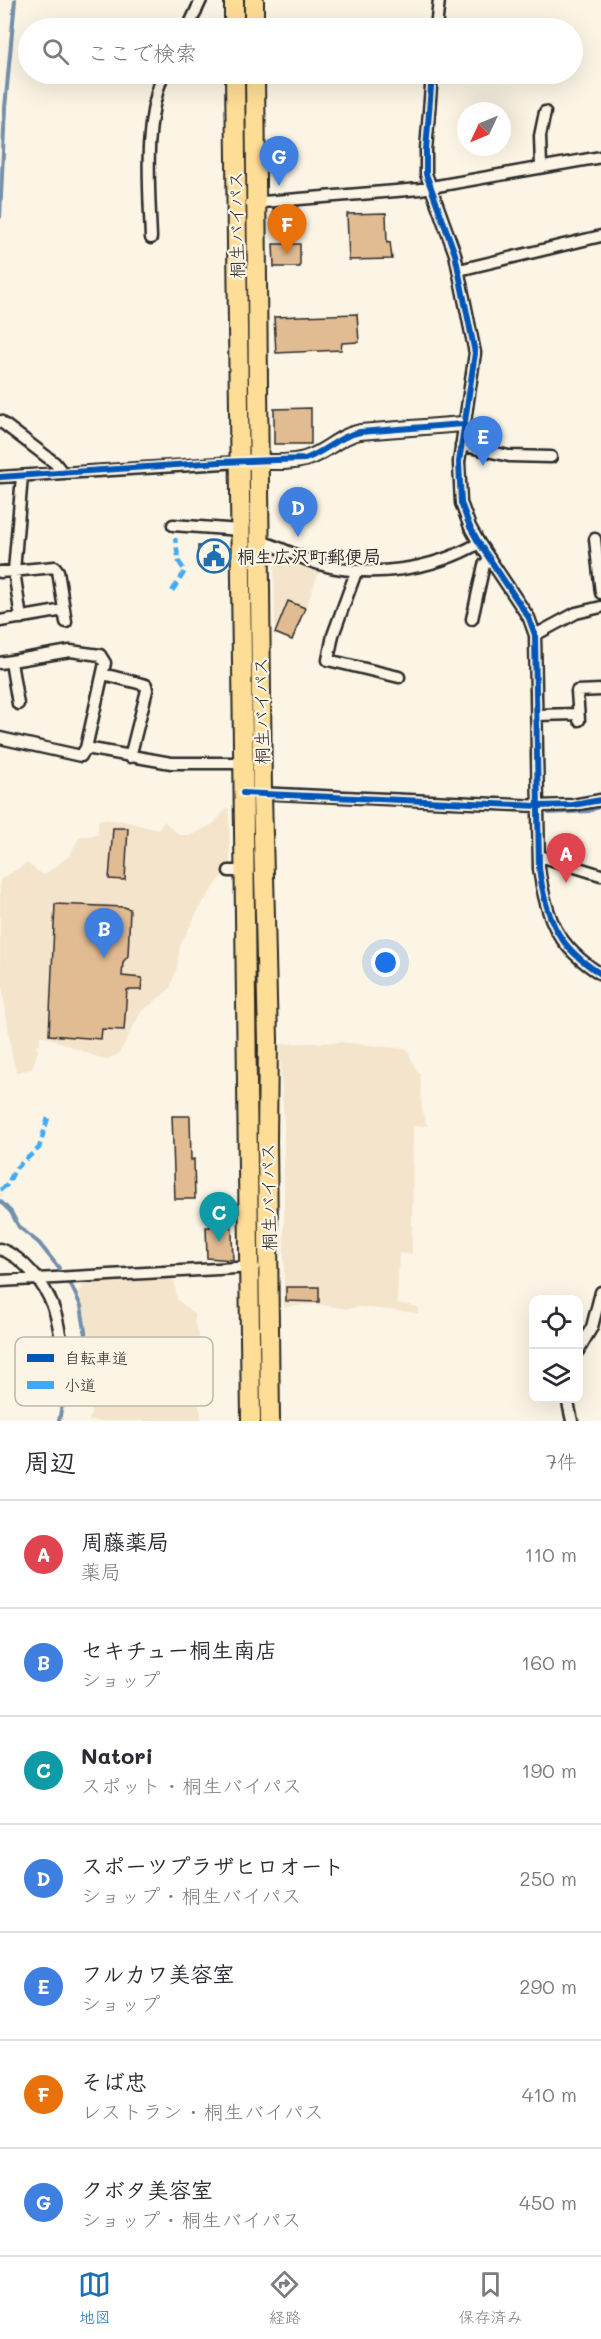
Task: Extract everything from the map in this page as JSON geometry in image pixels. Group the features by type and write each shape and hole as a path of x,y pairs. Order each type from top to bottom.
{"highway":[{"path":"234,0 234,18"},
{"path":"254,0 254,18"},
{"name":"桐生バイパス","path":"235,84 243,793 236,871 249,1267 251,1421"},
{"name":"桐生バイパス","path":"255,84 262,794 268,1039 270,1421"}],"street":[{"path":"193,18 201,0"},
{"path":"437,18 439,0"},
{"path":"151,238 149,170 152,107 160,84"},
{"path":"431,84 426,174 429,188 447,226 459,270 475,353 461,445 459,478 461,503 470,527 529,618 535,635 539,868 543,894 552,923 564,943 581,962 601,974"},
{"path":"541,167 540,136 545,112"},
{"path":"236,203 336,198 429,188 601,156"},
{"path":"459,270 601,236"},
{"path":"0,421 55,463 62,472"},
{"path":"0,477 305,459 344,437 360,432 463,424"},
{"path":"461,445 509,456 551,457"},
{"path":"21,618 14,571 22,476"},
{"path":"173,525 240,530"},
{"path":"595,539 601,593"},
{"path":"259,541 320,564 356,572 407,568 464,552 479,543"},
{"path":"472,619 484,565 490,559"},
{"path":"0,572 55,567 58,571 66,622"},
{"path":"356,572 333,635 328,660 399,677"},
{"path":"535,635 576,613 601,607"},
{"path":"0,621 64,610"},
{"path":"0,738 81,756 86,748 105,659 96,654 70,651 5,662 18,704"},
{"path":"103,674 146,685 147,690 130,757"},
{"path":"536,715 579,717 577,692 601,690"},
{"path":"86,748 180,764 242,763"},
{"path":"243,793 538,806 573,805 601,800"},
{"path":"540,856 601,875"},
{"path":"0,1249 18,1258 36,1280 54,1309 60,1337"},
{"path":"0,1281 268,1267"},
{"path":"580,1349 592,1327 601,1292"},
{"path":"568,1403 572,1421"}],"shaded area":[{"path":"274,553 320,569 293,642 275,634"},
{"path":"229,808 230,865 201,905 180,946 177,967 170,989 141,1012 119,1054 105,1060 40,1036 40,1045 36,1046 38,1051 32,1069 16,1072 0,971 0,880 27,863 43,875 69,856 80,836 98,835 100,819 124,821 158,830 164,821 179,835 191,835 213,824"},
{"path":"340,1042 407,1049 416,1070 420,1073 422,1109 427,1126 413,1126 412,1254 399,1253 397,1303 418,1307 418,1313 359,1307 348,1309 317,1304 284,1307 284,1121 279,1044"},
{"path":"174,1278 177,1299 194,1314 199,1337 89,1337 79,1291 83,1289 79,1283"},
{"path":"93,1406 199,1406 201,1412 200,1421 89,1421"}],"building":[{"path":"298,207 299,218 274,219 273,209"},
{"path":"386,213 387,243 390,242 392,259 349,260 347,214"},
{"path":"273,244 300,244 300,267 274,267"},
{"path":"357,314 359,342 342,343 341,350 276,353 274,317"},
{"path":"311,408 311,444 274,444 274,409"},
{"path":"204,544 223,544 223,566 198,566 198,546 204,546"},
{"path":"288,601 305,608 292,640 275,633"},
{"path":"113,828 128,828 125,880 109,879"},
{"path":"55,904 130,909 128,956 123,962 122,976 142,978 141,990 127,990 124,1030 102,1029 101,1039 49,1035"},
{"path":"172,1116 190,1116 195,1199 175,1199"},
{"path":"218,1209 231,1209 233,1260 207,1258 206,1227 210,1227 210,1221 215,1221 215,1215 219,1215"},
{"path":"286,1287 319,1287 319,1302 286,1301"}],"waterway":[{"path":"0,217 5,108 15,0"},
{"path":"549,813 589,811 601,806"},
{"path":"0,1201 11,1212 19,1227 39,1243 59,1268"},
{"path":"71,1285 81,1306 86,1337"},
{"path":"59,1421 62,1406"}],"marked path":[{"path":"172,591 185,571 179,562 175,538"},
{"path":"0,1190 7,1185 16,1168 39,1148 48,1118"}],"cycle path":[{"path":"431,84 426,174 455,254 475,353 459,462 461,503 470,527 529,618 535,635 539,868 545,902 556,930 564,942 586,964 601,974"},
{"path":"0,477 220,462 305,459 345,437 360,432 463,424"},
{"path":"243,793 538,806 573,805 601,800"}],"place":[{"name":"クボタ美容室","path":"279,186"},
{"name":"そば忠","path":"287,254"},
{"name":"フルカワ美容室","path":"483,466"},
{"name":"スポーツプラザヒロオート","path":"298,537"},
{"name":"桐生広沢町郵便局","path":"214,556"},
{"name":"周藤薬局","path":"566,883"},
{"name":"セキチュー桐生南店","path":"104,958"},
{"name":"Natori","path":"219,1242"}]}
